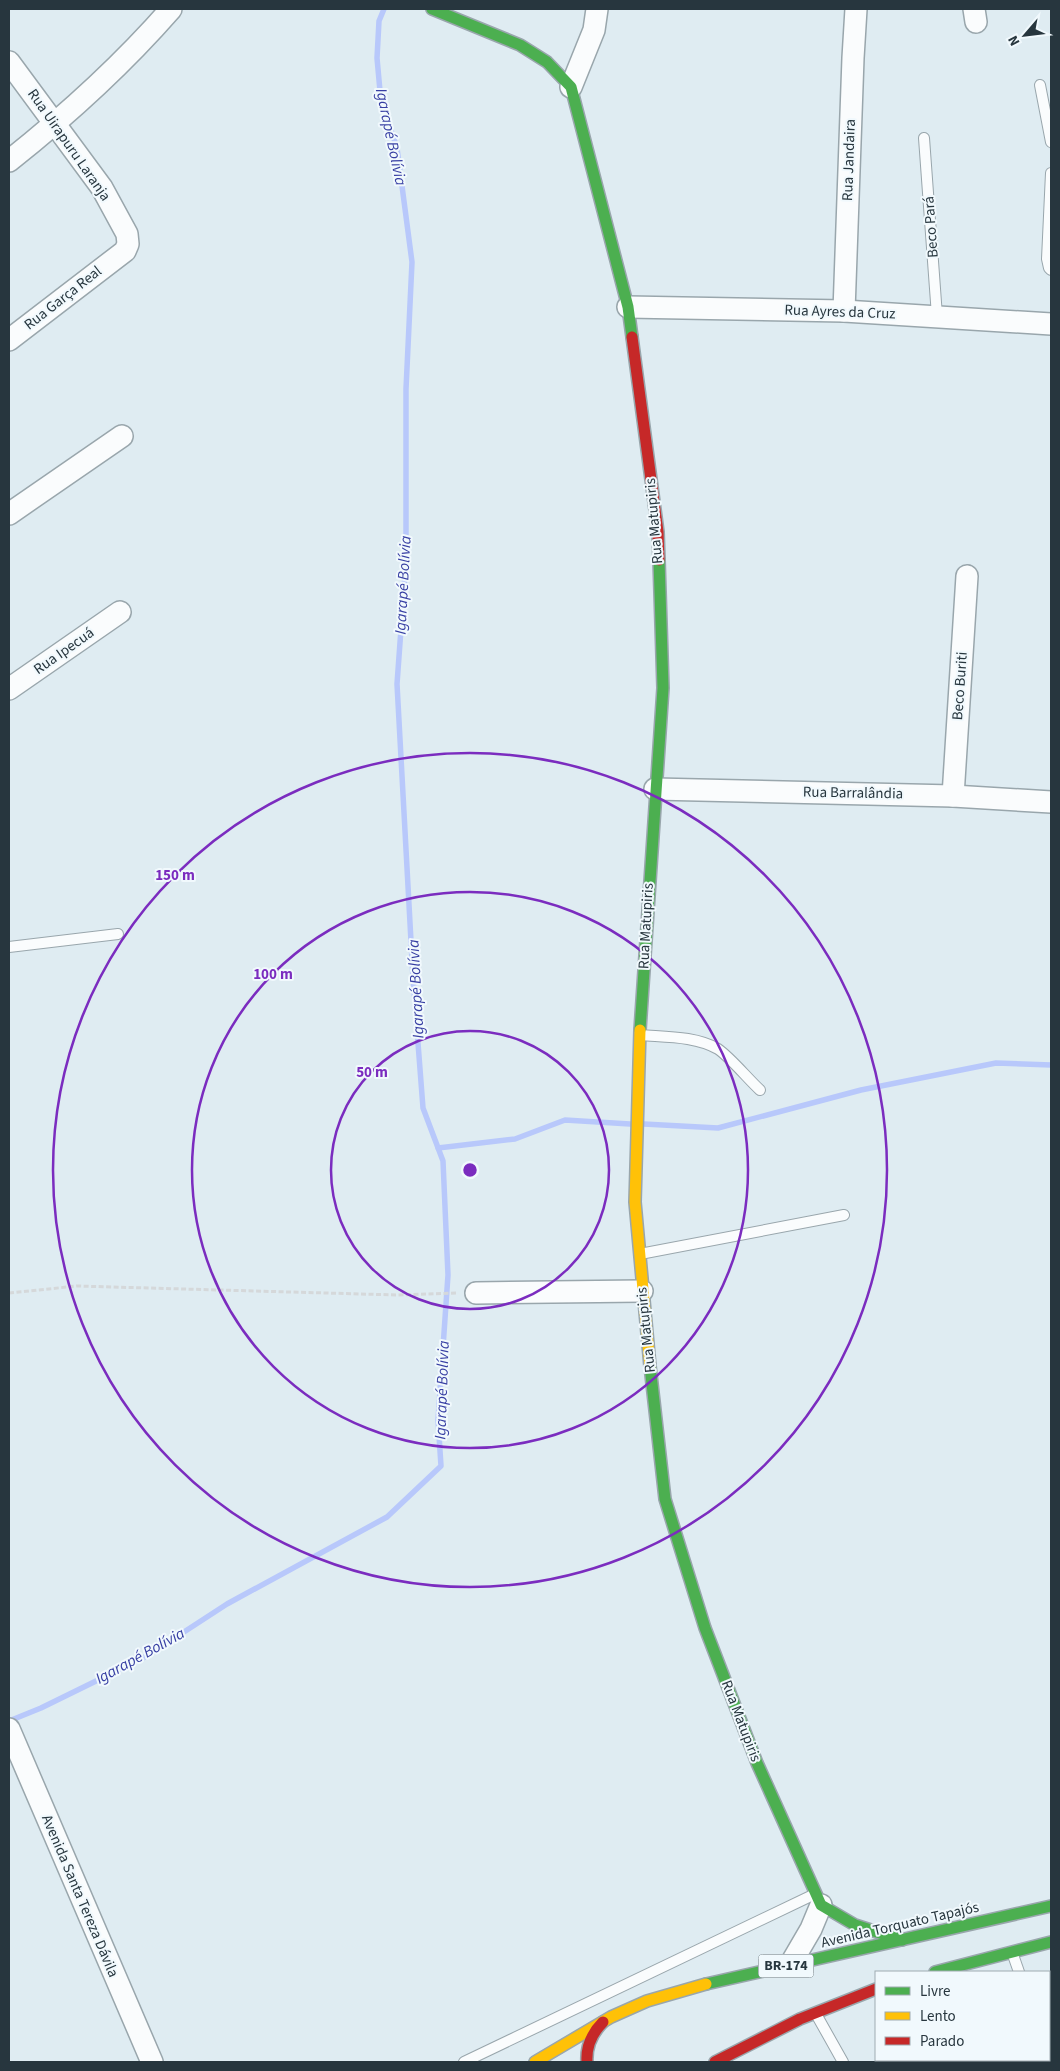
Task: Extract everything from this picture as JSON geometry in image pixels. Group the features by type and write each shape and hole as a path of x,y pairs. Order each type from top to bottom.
{"main road":[{"path":"434,10 482,27 518,44 547,62 571,86"},
{"name":"Rua Matupiris","path":"571,86 628,306 658,532 662,688 640,1035 635,1202 642,1291 666,1499 680,1551 705,1628 757,1763 818,1899"},
{"path":"818,1899 855,1926 902,1940"},
{"name":"Avenida Torquato Tapajós","path":"535,2062 611,2017 647,2001 689,1988 1051,1906"},
{"path":"938,1971 1051,1942"},
{"path":"979,1971 992,1958"},
{"path":"715,2062 815,2013 875,1989"},
{"path":"587,2062 587,2049 590,2039 595,2030 611,2017"}],"street":[{"path":"9,161 55,124 118,67 171,9"},
{"path":"571,86 594,30 597,9"},
{"name":"Rua Jandaira","path":"844,310 856,9"},
{"name":"Rua Uirapuru Laranja","path":"9,62 102,188 127,234 128,244 125,251 118,256"},
{"name":"Rua Garça Real","path":"9,340 118,256"},
{"name":"Rua Ayres da Cruz","path":"628,306 844,310 1051,324"},
{"path":"9,514 122,436"},
{"name":"Beco Buriti","path":"953,796 967,576"},
{"name":"Rua Ipecuá","path":"9,689 120,612"},
{"name":"Rua Barralândia","path":"655,789 953,796 1051,802"},
{"path":"476,1293 642,1291"},
{"name":"Avenida Santa Tereza Dávila","path":"12,1737 152,2062"},
{"path":"790,1965 811,1929 818,1899"}],"lane":[{"path":"1040,85 1051,142"},
{"name":"Beco Pará","path":"924,138 937,316"},
{"path":"1051,173 1047,259 1048,268 1051,270"},
{"path":"9,947 118,934"},
{"path":"640,1035 676,1038 705,1044 718,1050 760,1090"},
{"path":"639,1254 844,1215"},
{"path":"464,2062 818,1899"},
{"path":"1012,1952 1019,1971"},
{"path":"815,2013 843,2062"}],"path":[{"path":"9,1293 76,1286 416,1294 476,1293"}],"waterway":[{"name":"Igarapé Bolívia","path":"9,1721 41,1708 147,1656 227,1604 387,1517 441,1466 438,1420 448,1275 443,1161 423,1108 413,978 397,684 406,560 406,389 412,262 397,148 381,102 377,58 379,21 384,9"},
{"path":"644,1124 718,1128 861,1090 996,1063 1051,1065"},
{"path":"438,1148 515,1139 565,1120 630,1124"}],"traffic: fast":[{"path":"432,9 520,45 547,62 571,87 628,307 632,337"},
{"path":"640,1030 663,688 659,560"},
{"path":"650,1366 665,1499 705,1628 757,1763 821,1905 855,1925 902,1940"},
{"path":"706,1984 1051,1906"},
{"path":"939,1971 1051,1942"}],"traffic: slow":[{"path":"640,1030 635,1202 650,1366"},
{"path":"535,2062 611,2017 647,2001 706,1984"}],"traffic: jam":[{"path":"632,337 658,532 659,560"},
{"path":"715,2062 800,2019 875,1989"},
{"path":"587,2062 590,2040 603,2022"}]}
